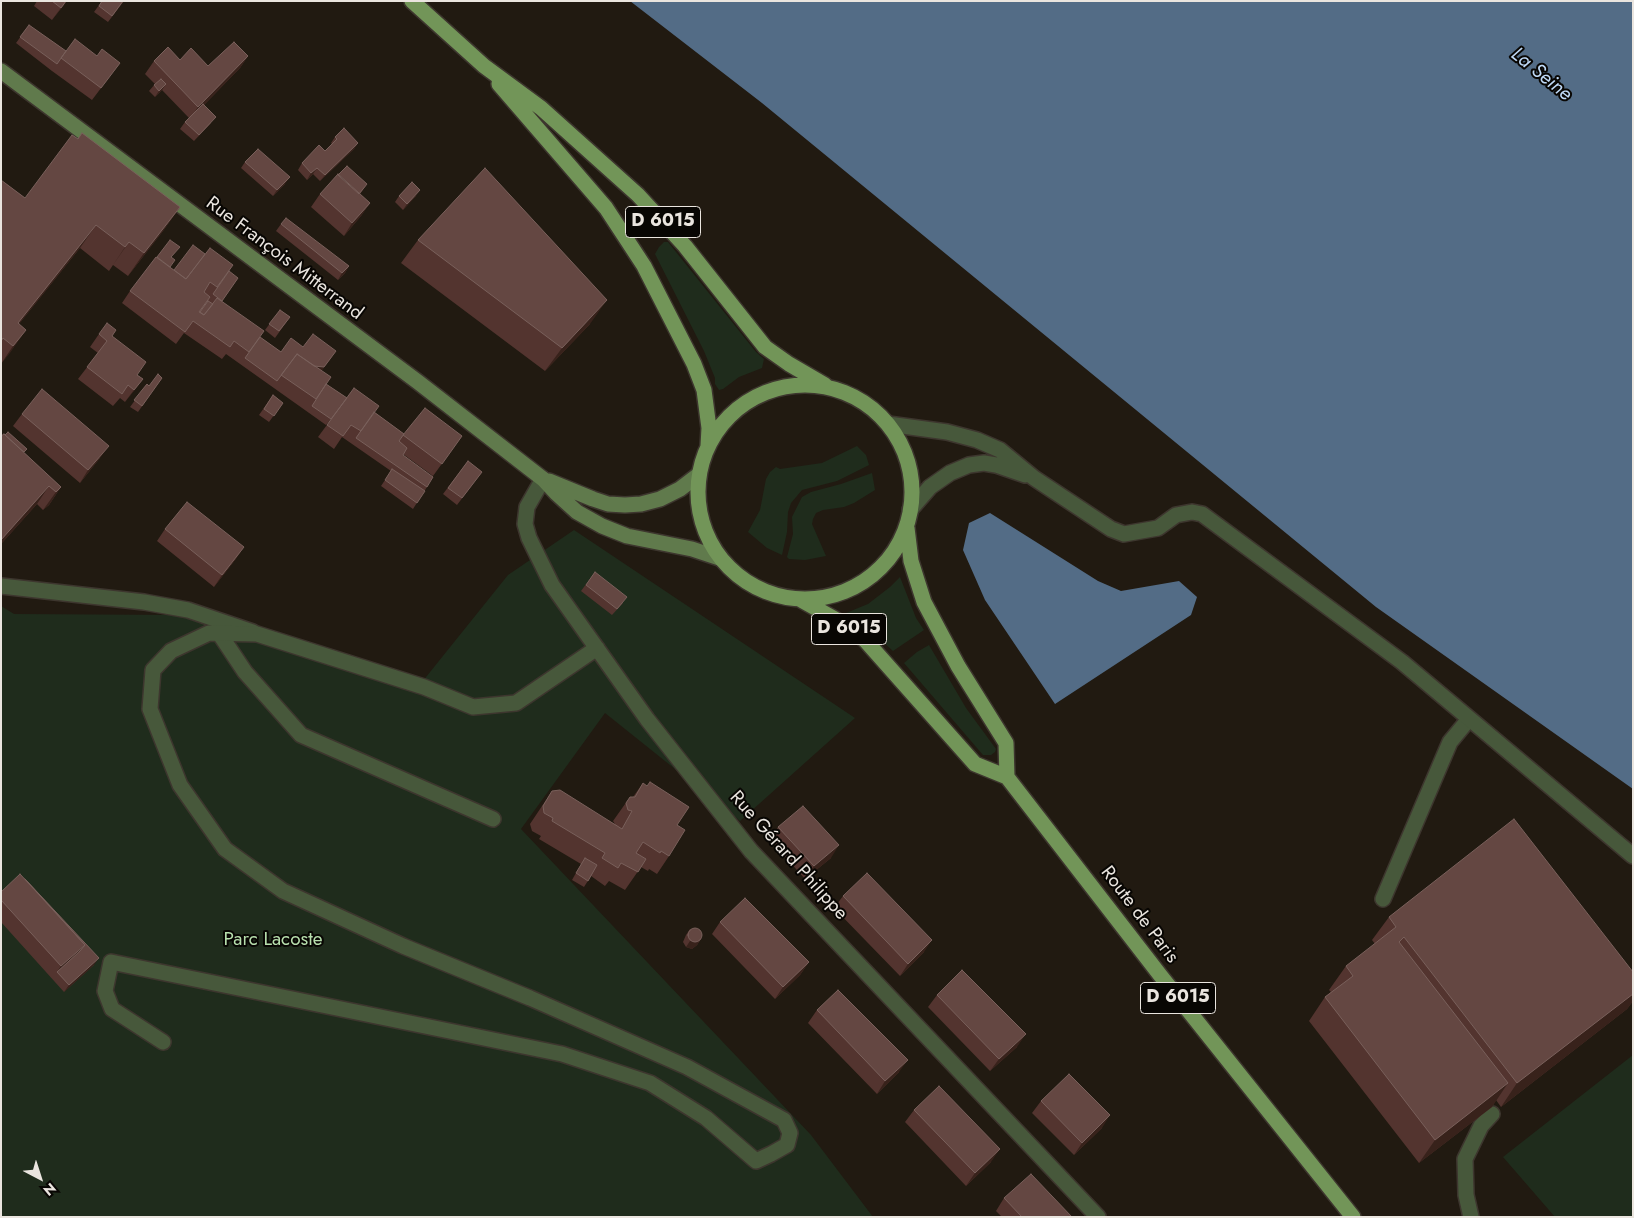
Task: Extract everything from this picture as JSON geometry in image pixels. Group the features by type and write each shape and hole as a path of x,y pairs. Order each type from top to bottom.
{"main road":[{"name":"D 6015","path":"412,1 484,66 540,108 638,195 685,246 765,347 789,364 830,388"},
{"name":"D 6015","path":"484,66 606,208 644,266 694,364 704,390 709,428 708,447"},
{"path":"802,386 830,388 846,393 862,402 888,424 906,455 910,473 912,490 907,526 896,549 880,568 855,588 825,598 800,600 782,597 761,590 733,572 718,558 705,532 699,511 698,476 708,447 726,420 745,404 764,393 780,388 802,386"},
{"path":"907,526 911,561 924,602 958,666 1006,743 1008,777"},
{"name":"D 6015","path":"800,600 836,619 865,640 975,764 1008,777"},
{"name":"Route de Paris","path":"1008,777 1160,975 1353,1217"}],"street":[{"name":"Rue François Mitterrand","path":"1,71 418,382 543,479 577,512 602,526 627,536 692,549 718,558"},
{"path":"888,424 947,432 977,440 1000,450 1034,478 1111,528 1124,534 1158,528 1176,515 1192,512 1202,514 1402,662 1633,856"},
{"path":"910,510 930,487 950,473 969,465 984,463 996,465 1034,478"},
{"name":"Rue François Mitterrand","path":"543,479 593,500 608,504 625,505 641,504 660,498 698,476"},
{"name":"Rue Gérard Philippe","path":"543,479 527,507 525,524 529,538 552,585 647,719 751,851 1098,1217"},
{"path":"1,586 144,602 188,610 424,687 473,706 516,703 597,648"},
{"path":"163,1042 112,1009 105,991 112,962 562,1054 650,1083 706,1118 756,1161 787,1144 790,1133 784,1120 687,1067 530,998 403,946 284,891 225,848 180,785 150,709 153,670 170,651 209,633 257,634"},
{"path":"219,633 245,672 301,735 493,819"},
{"path":"1383,899 1450,742 1470,719"},
{"path":"1471,1217 1466,1195 1465,1159 1481,1126 1492,1114"}],"green space":[{"path":"664,242 668,242 756,352 764,359 762,368 739,377 719,390 715,384 715,378 704,351 655,254"},
{"path":"857,446 866,455 869,465 837,481 802,490 791,503 782,555 767,548 748,532 760,510 766,479 776,467 780,469 822,463"},
{"path":"872,473 875,490 844,507 816,513 812,524 826,556 805,560 789,559 787,557 793,534 792,517 802,497 811,492"},
{"name":"Parc Lacoste","path":"574,530 855,718 740,821 605,713 521,829 811,1135 873,1217 1,1217 1,606 14,614 176,615 414,692 508,575"},
{"path":"900,577 916,618 924,630 893,651 871,631 846,613 868,604"},
{"path":"929,645 966,708 996,749 991,755 983,755 904,663"},
{"path":"1633,1055 1633,1217 1555,1217 1503,1157"}],"water":[{"name":"La Seine","path":"630,1 1633,1 1633,789 1376,607 762,103"},
{"path":"990,513 1098,581 1121,591 1179,581 1197,597 1191,615 1055,704 985,600 963,550 969,523"}],"building":[{"path":"52,1 66,1 61,8"},
{"path":"102,1 123,1 112,16 99,6"},
{"path":"29,25 66,51 57,64 20,37"},
{"path":"75,39 97,56 102,49 120,63 101,88 61,58"},
{"path":"234,42 248,56 198,107 154,61 168,47 180,60 191,48 208,66"},
{"path":"161,79 166,84 159,91 154,85"},
{"path":"203,104 216,117 199,135 185,122"},
{"path":"344,128 358,143 325,175 317,168 311,173 302,163 319,145 325,151 337,139 335,137"},
{"path":"82,133 180,207 144,253 129,242 125,247 96,225 18,323 26,330 13,346 3,338 1,341 1,180 25,198 72,135 78,139"},
{"path":"258,149 290,177 277,190 245,162"},
{"path":"347,166 367,184 359,194 338,175"},
{"path":"485,168 607,300 562,348 418,240"},
{"path":"338,174 370,203 352,223 320,194"},
{"path":"412,182 420,190 407,204 399,196"},
{"path":"286,218 349,266 342,273 281,224"},
{"path":"170,240 180,247 171,257 175,260 170,267 157,257"},
{"path":"193,245 205,254 186,279 174,270"},
{"path":"210,248 233,265 217,287 210,282 204,292 210,297 199,312 204,315 217,298 264,331 249,352 234,341 230,347 193,321 185,332 130,291 156,257 186,279"},
{"path":"229,271 238,278 222,301 213,294"},
{"path":"208,301 213,304 204,315 200,312"},
{"path":"280,310 290,317 279,331 269,324"},
{"path":"107,323 116,330 112,336 146,362 137,375 143,379 134,390 128,385 122,394 87,367 107,341 99,334"},
{"path":"313,334 336,351 324,367 314,366 297,354 277,381 245,358 260,337 281,352 291,338 303,347"},
{"path":"297,354 331,377 316,399 281,375"},
{"path":"158,374 162,378 142,406 134,400 147,384 149,386"},
{"path":"326,384 347,398 331,419 312,406"},
{"path":"354,388 379,406 361,431 351,425 343,436 327,425"},
{"path":"42,389 109,446 88,470 22,414"},
{"path":"273,395 283,403 274,416 264,409"},
{"path":"425,408 462,436 442,464 403,435"},
{"path":"374,412 404,434 399,441 407,448 403,455 433,477 427,487 356,438"},
{"path":"8,432 27,449 24,452 5,435"},
{"path":"4,434 61,487 56,492 49,486 1,540 1,436"},
{"path":"468,461 482,472 462,498 448,488"},
{"path":"392,469 425,491 417,503 385,480"},
{"path":"187,502 244,547 222,575 165,529"},
{"path":"595,572 627,597 617,609 586,585"},
{"path":"650,782 689,807 677,825 685,830 669,856 661,851 660,853 643,842 636,853 646,859 638,872 621,863 618,868 602,858 605,853 552,821 553,818 544,813 543,806 552,791 560,790 622,829 632,811 628,810 626,803 630,797 635,797 643,783 647,786"},
{"path":"803,806 839,845 814,866 778,827"},
{"path":"1514,819 1633,972 1633,994 1517,1083 1404,937 1399,942 1508,1083 1435,1140 1325,997 1353,976 1346,966 1396,927 1389,917"},
{"path":"585,858 597,865 588,881 576,873"},
{"path":"867,873 932,940 908,964 843,896"},
{"path":"20,874 85,945 61,966 1,900 1,892"},
{"path":"25,879 99,958 69,985 57,972 85,945"},
{"path":"745,898 809,962 783,987 720,922"},
{"path":"692,928 698,928 702,935 698,942 692,942 688,938 688,932"},
{"path":"962,970 1026,1034 999,1059 937,995"},
{"path":"838,990 908,1060 885,1081 817,1010"},
{"path":"1069,1074 1110,1115 1082,1143 1041,1101"},
{"path":"939,1086 1000,1149 975,1173 914,1110"},
{"path":"1031,1174 1072,1217 1022,1217 1004,1198"}]}
